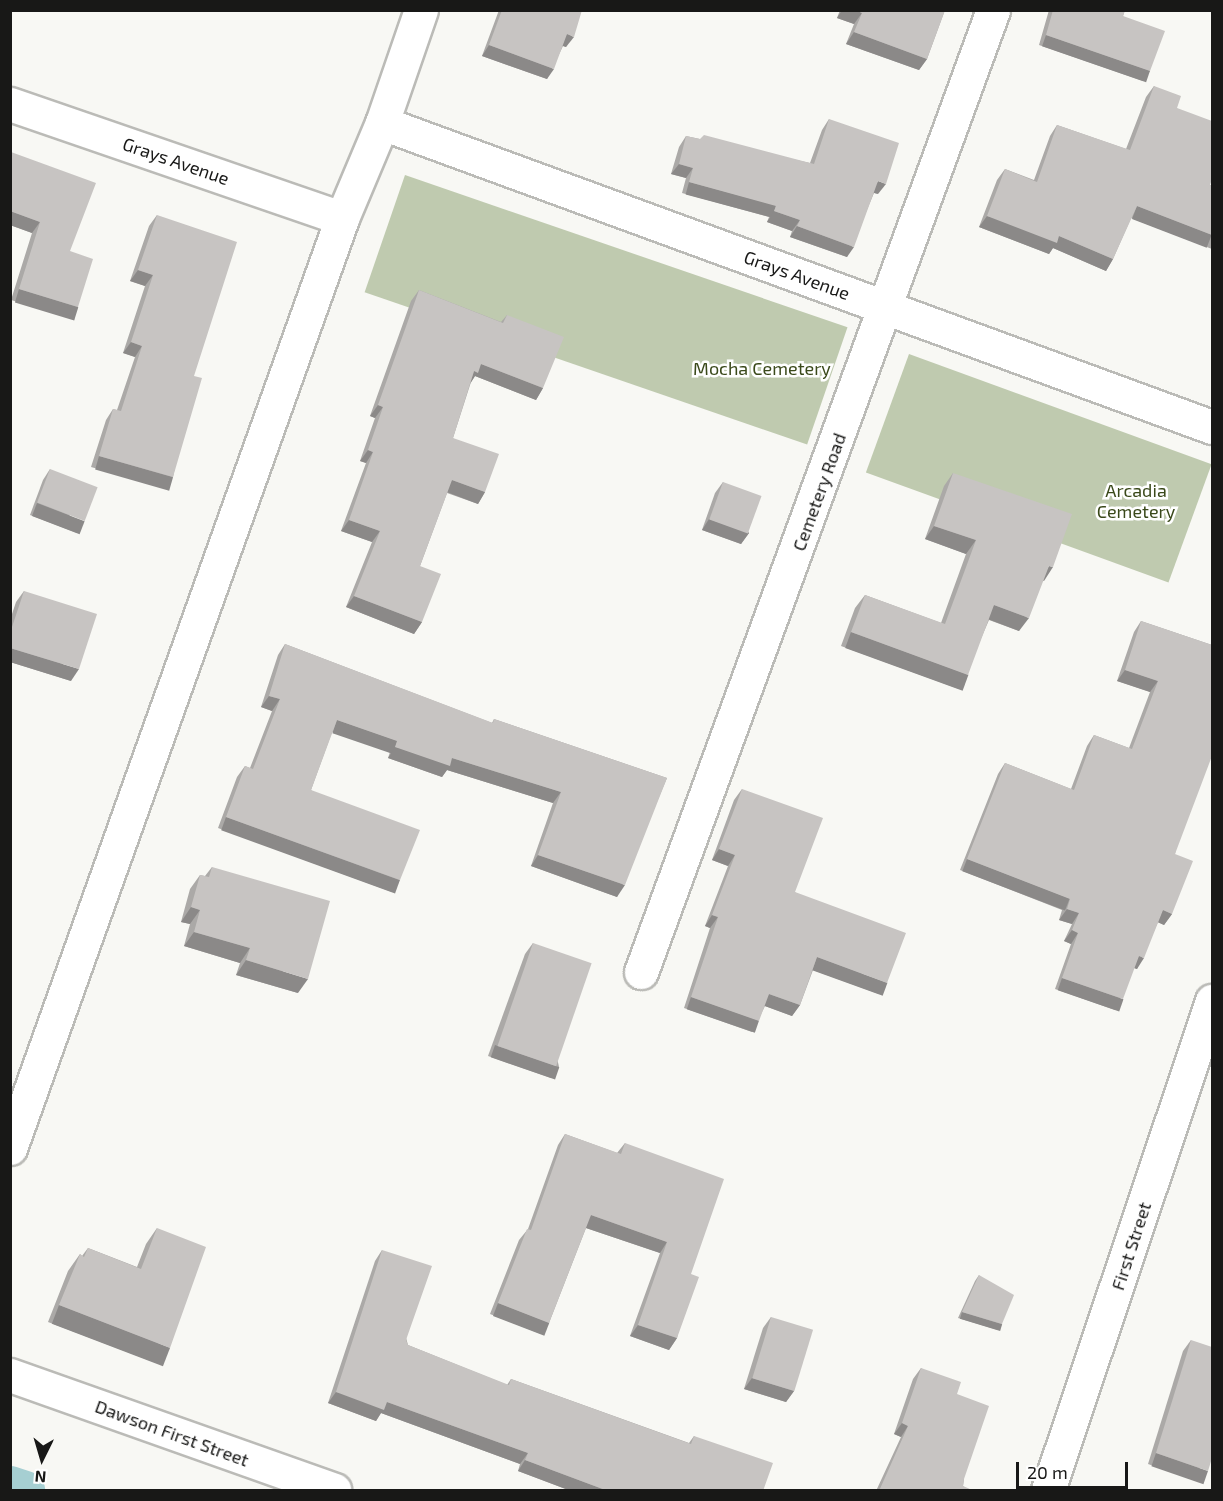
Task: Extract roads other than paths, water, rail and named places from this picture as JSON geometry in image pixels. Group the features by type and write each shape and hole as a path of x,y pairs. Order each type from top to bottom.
{"street":[{"path":"10,1148 342,218 382,123 421,10"},
{"name":"Cemetery Road","path":"641,972 887,308 993,10"},
{"name":"Grays Avenue","path":"10,104 342,218"},
{"name":"Grays Avenue","path":"382,123 1212,427"},
{"name":"First Street","path":"1048,1491 1212,1001"},
{"name":"Dawson First Street","path":"10,1375 334,1491"}],"waterway":[{"path":"10,1485 25,1490"}],"park label":[{"name":"Mocha Cemetery","path":"762,368"},
{"name":"Arcadia Cemetery","path":"1136,501"}]}
